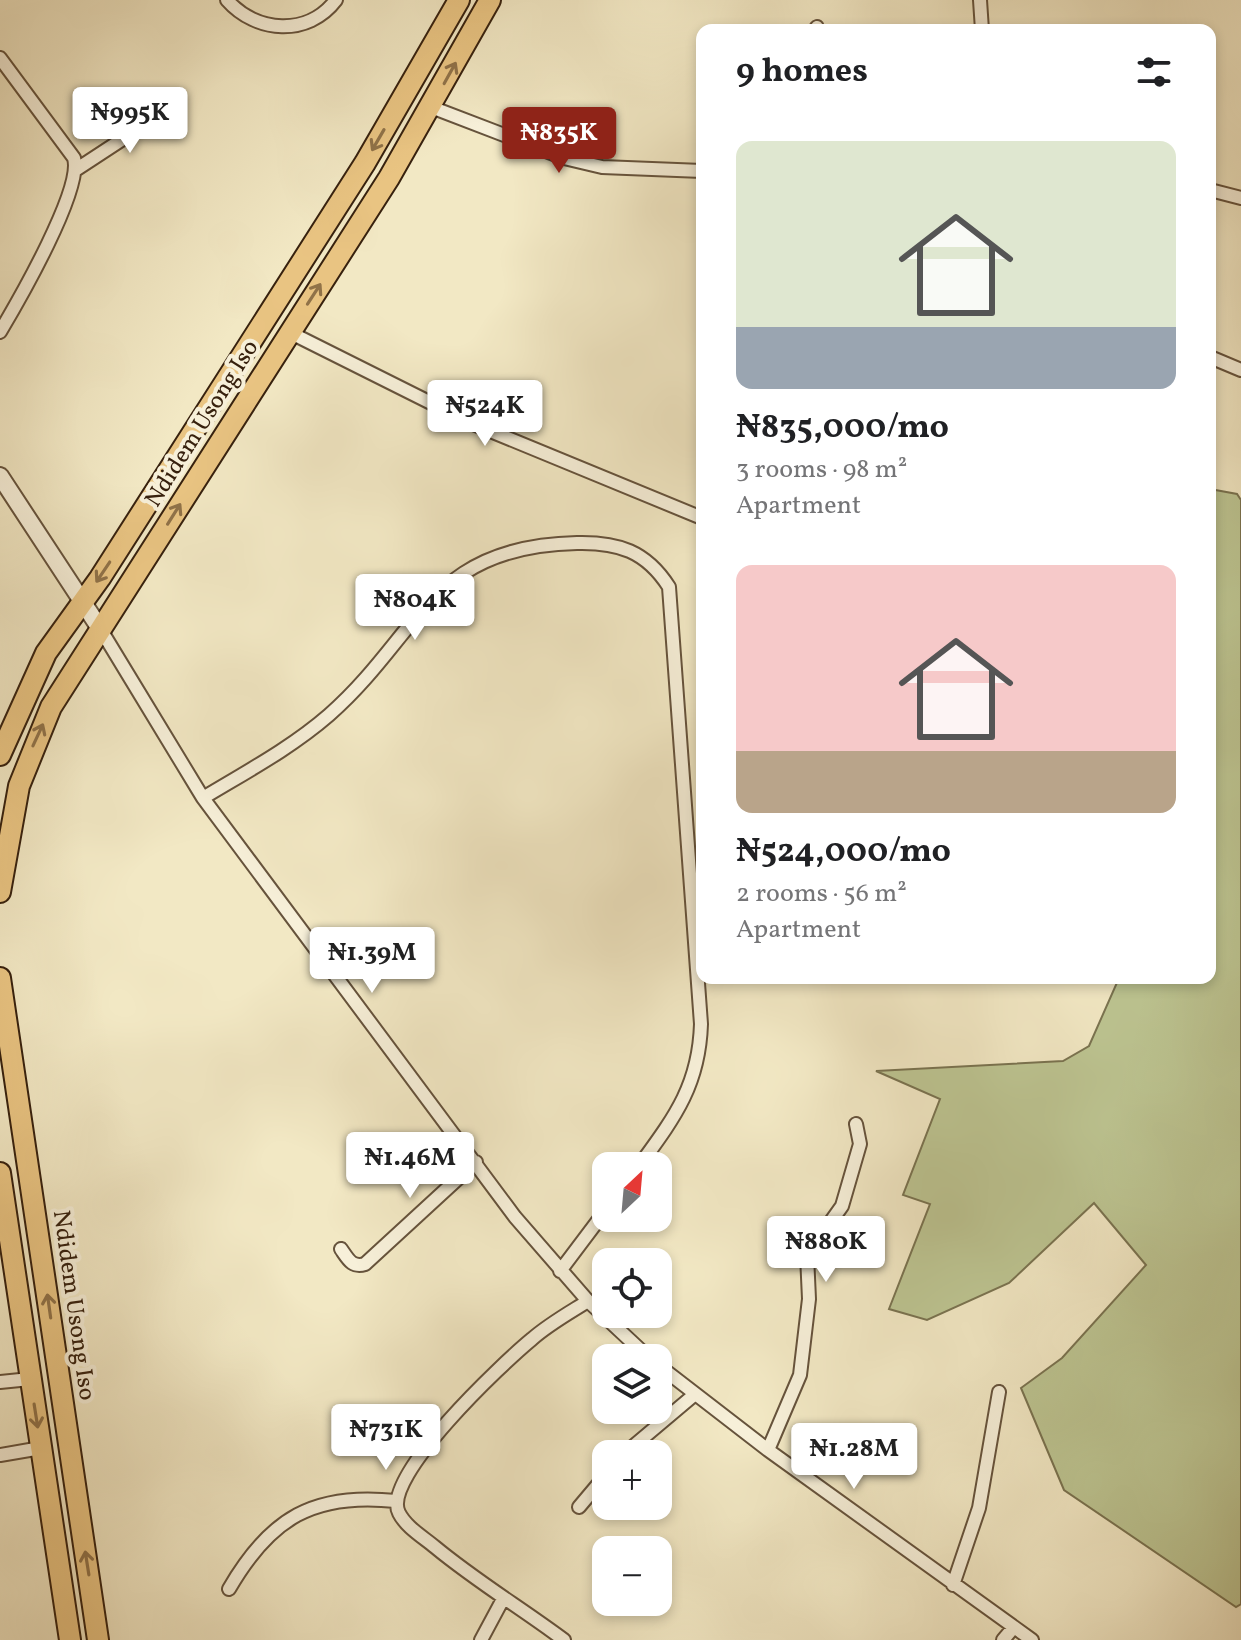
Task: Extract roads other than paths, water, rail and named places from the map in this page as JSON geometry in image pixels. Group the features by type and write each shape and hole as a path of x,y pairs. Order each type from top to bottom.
{"highway":[{"name":"Ndidem Usong Iso","path":"0,755 46,653 100,578 356,176 459,0"},
{"name":"Ndidem Usong Iso","path":"0,892 19,786 51,707 431,107 490,0"},
{"name":"Ndidem Usong Iso","path":"0,978 98,1640"},
{"path":"0,1173 70,1640"}],"street":[{"path":"227,0 239,13 266,26 285,27 320,16 336,0"},
{"path":"239,13 246,0"},
{"path":"980,0 982,24"},
{"path":"0,58 74,158 77,169 73,186 37,264 0,332"},
{"path":"431,107 564,158 602,167 696,171"},
{"path":"77,169 164,112"},
{"path":"1216,192 1241,198"},
{"path":"289,332 471,423 696,516"},
{"path":"1216,360 1241,370"},
{"path":"0,476 101,630 203,798 560,1271 634,1344"},
{"path":"203,798 299,740 332,713 407,624 446,584 484,560 570,543 609,543 632,550 650,563 669,587 696,956"},
{"path":"649,1152 679,1110 692,1085 700,1056 698,984"},
{"path":"768,1450 793,1398 806,1346 807,1255 842,1206 860,1144 856,1124"},
{"path":"341,1249 349,1262 358,1266 365,1264 476,1162"},
{"path":"560,1271 592,1229"},
{"path":"564,1640 503,1599 413,1529 399,1513 396,1501 404,1476 465,1403 534,1336 588,1301"},
{"path":"672,1377 768,1450 1032,1640"},
{"path":"0,1382 30,1379"},
{"path":"953,1585 979,1508 999,1392"},
{"path":"641,1440 694,1395"},
{"path":"0,1455 41,1448"},
{"path":"579,1507 592,1492"},
{"path":"229,1589 251,1556 273,1532 305,1509 344,1498 396,1501"},
{"path":"481,1640 503,1599"},
{"path":"1003,1640 1014,1627"}]}
